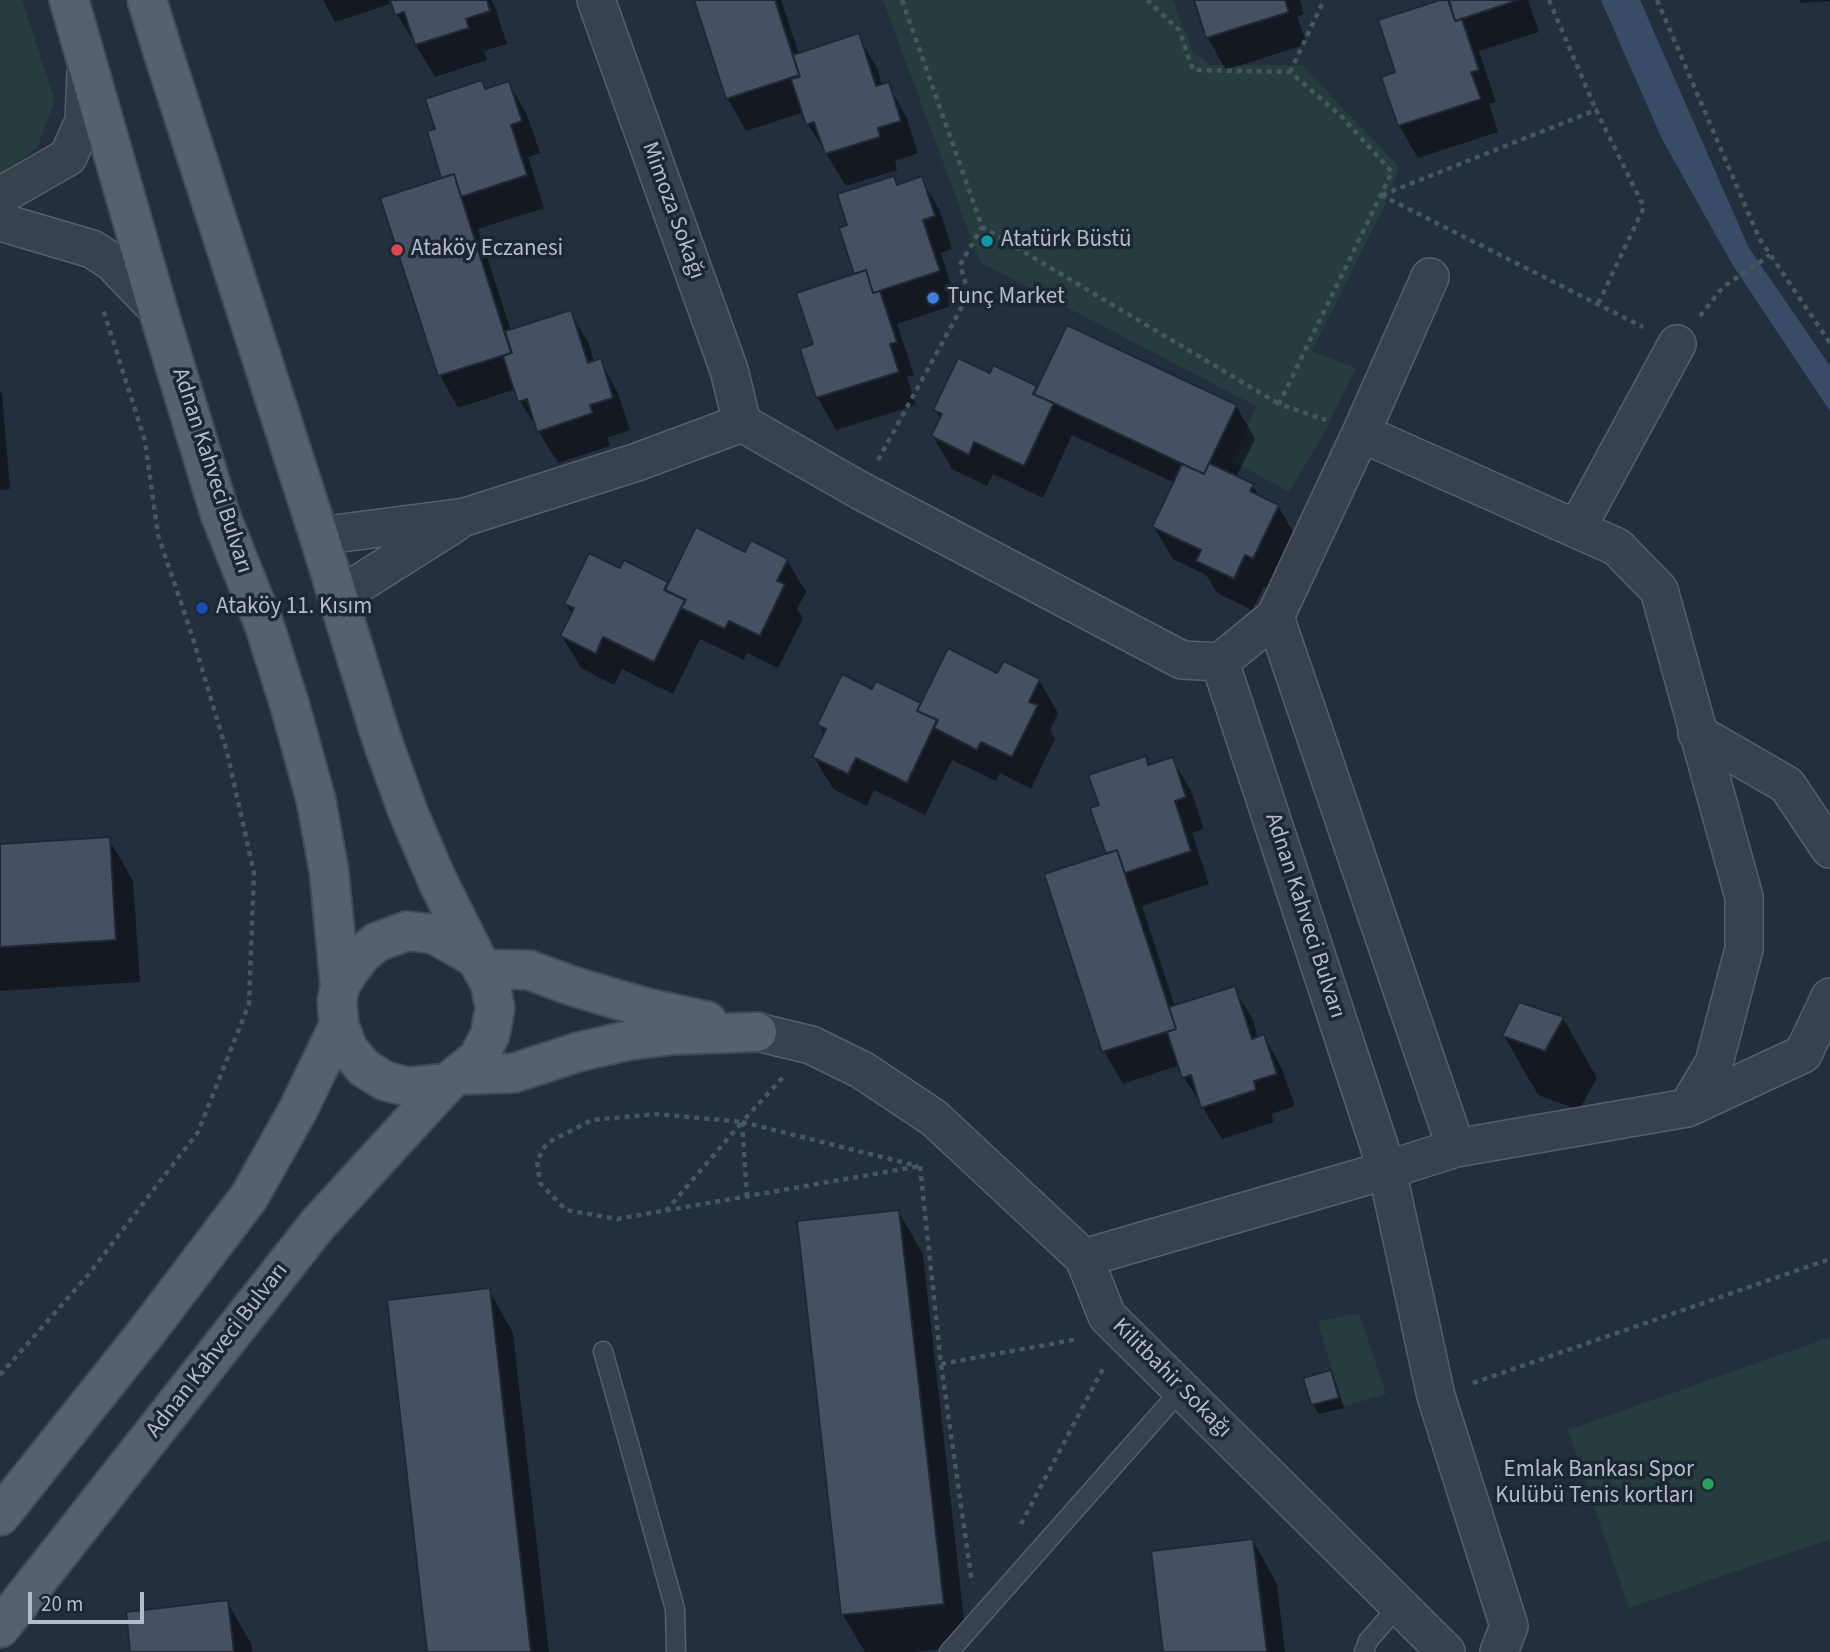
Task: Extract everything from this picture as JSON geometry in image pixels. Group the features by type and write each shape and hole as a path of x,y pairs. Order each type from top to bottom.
{"main road":[{"name":"Adnan Kahveci Bulvarı","path":"69,0 220,514 265,627 316,800 329,871 340,986"},
{"path":"148,0 381,737 408,812 438,882 490,983 495,1009 491,1035 478,1058 452,1079"},
{"path":"407,931 434,934 479,963 530,970 572,986 643,1007 757,1032 673,1035 625,1041 579,1052 514,1073 452,1079 409,1087 385,1081 364,1068 348,1049 339,1026 337,1001 340,986 362,954 377,942 407,931"},
{"path":"0,1516 145,1334 249,1197 299,1110 339,1026"},
{"name":"Adnan Kahveci Bulvarı","path":"0,1629 318,1224 452,1079"}],"street":[{"name":"Mimoza Sokağı","path":"596,0 729,370 742,423"},
{"path":"0,196 68,157 84,121 86,61"},
{"path":"0,222 92,249 112,262 158,310"},
{"path":"319,536 465,517 637,462 742,423 861,491 1182,660 1220,662 1275,617 1430,277"},
{"path":"1577,528 1677,344"},
{"path":"1361,433 1617,547 1659,590 1744,897 1744,949 1714,1063 1687,1108"},
{"path":"338,597 465,517"},
{"path":"1275,617 1456,1149"},
{"name":"Adnan Kahveci Bulvarı","path":"1220,662 1387,1170 1436,1395 1509,1626 1499,1652"},
{"path":"1697,733 1787,785 1830,849"},
{"path":"1084,1258 1456,1149 1687,1108 1803,1054 1830,997"},
{"name":"Kilitbahir Sokağı","path":"757,1032 811,1045 862,1070 934,1118 1084,1258 1107,1316 1122,1332 1446,1652"}],"lane":[{"path":"603,1351 675,1609 676,1652"},
{"path":"948,1652 1181,1390"},
{"path":"1364,1652 1368,1641 1399,1605"}],"path":[{"path":"902,0 982,227 1279,404 1361,433"},
{"path":"1147,0 1179,30 1194,70 1290,72 1340,115 1392,172 1279,404"},
{"path":"1290,72 1322,0"},
{"path":"1549,0 1595,110 1644,207 1598,304"},
{"path":"1657,0 1759,238 1830,343"},
{"path":"1381,195 1595,110"},
{"path":"1381,195 1677,344"},
{"path":"861,491 970,294 960,265 982,227"},
{"path":"1727,284 1769,256"},
{"path":"0,1375 88,1275 198,1132 250,1004 254,873 227,752 158,534 145,441 102,305"},
{"path":"666,1211 811,1045"},
{"path":"657,1114 742,1122 920,1166 617,1219 566,1210 540,1183 537,1161 547,1143 592,1120 657,1114"},
{"path":"742,1122 747,1197"},
{"path":"920,1166 941,1364 971,1583 982,1581"},
{"path":"1436,1395 1830,1259"},
{"path":"941,1364 1122,1332"},
{"path":"1018,1529 1122,1332"}],"green space":[{"path":"0,0 22,0 55,101 37,148 0,174"},
{"path":"883,0 1173,0 1192,50 1209,65 1302,65 1399,167 1385,205 1312,351 1356,368 1324,433 1289,492 1232,461 1256,406 980,262"},
{"path":"1359,1313 1386,1394 1342,1407 1318,1321"},
{"name":"Emlak Bankası Spor Kulübü Tenis kortları","path":"1830,1337 1830,1539 1629,1608 1568,1430"}],"water":[{"path":"1601,0 1640,0 1749,248 1830,366 1830,411 1732,264 1662,139"}],"building":[{"path":"390,0 487,0 490,11 466,19 469,28 415,45 404,12 395,15"},
{"path":"694,0 775,0 799,75 726,99"},
{"path":"1194,0 1285,0 1289,12 1206,38"},
{"path":"1440,0 1448,0 1455,21 1462,19 1479,70 1471,72 1481,99 1398,126 1381,77 1395,72 1378,20"},
{"path":"1449,0 1518,0 1455,21"},
{"path":"859,33 876,86 889,82 901,121 878,128 880,137 825,154 814,122 806,125 791,79 800,77 793,55"},
{"path":"482,80 485,89 509,81 522,121 511,125 527,175 461,197 454,174 441,178 427,131 435,129 425,99"},
{"path":"454,174 511,353 438,376 380,198"},
{"path":"894,176 897,185 922,176 935,216 923,220 940,271 873,293 866,270 854,274 839,228 847,225 837,194"},
{"path":"866,270 873,293 880,291 897,342 890,344 899,372 816,398 800,349 813,344 796,293"},
{"path":"571,310 588,363 601,358 613,398 590,405 593,413 537,432 527,399 518,402 503,356 512,353 505,331"},
{"path":"1067,325 1237,405 1204,474 1034,394"},
{"path":"958,358 990,373 993,365 1037,386 1033,394 1054,403 1024,466 974,442 969,455 931,436 942,414 933,410"},
{"path":"1209,463 1254,484 1250,491 1279,505 1253,559 1245,555 1234,579 1196,561 1201,550 1152,527 1182,464 1204,474"},
{"path":"696,527 745,552 751,540 788,559 777,581 785,584 760,636 729,621 725,629 681,608 686,600 665,590"},
{"path":"589,553 620,568 624,560 668,582 664,590 685,600 654,662 603,637 596,654 560,636 574,608 564,604"},
{"path":"948,648 997,673 1004,661 1040,679 1029,702 1038,705 1012,757 981,742 977,750 934,728 938,720 917,711"},
{"path":"842,674 872,689 876,681 921,703 917,711 937,720 907,783 856,758 848,774 812,757 826,729 817,725"},
{"path":"1146,756 1148,765 1173,757 1186,797 1175,801 1191,851 1125,873 1117,850 1106,854 1090,808 1099,805 1088,775"},
{"path":"110,837 116,940 0,947 0,844"},
{"path":"1117,850 1176,1029 1102,1052 1044,874"},
{"path":"1235,986 1252,1039 1264,1034 1277,1074 1254,1081 1256,1090 1201,1108 1191,1075 1182,1078 1167,1032 1176,1029 1169,1007"},
{"path":"1519,1002 1564,1017 1545,1051 1502,1036"},
{"path":"899,1210 944,1604 841,1615 797,1221"},
{"path":"490,1288 531,1652 427,1652 387,1300"},
{"path":"1331,1370 1339,1398 1311,1405 1303,1378"},
{"path":"1253,1539 1267,1652 1163,1652 1151,1551"},
{"path":"228,1600 234,1652 130,1652 126,1612"}],"place":[{"name":"Atatürk Büstü","path":"987,241"},
{"name":"Ataköy Eczanesi","path":"397,250"},
{"name":"Tunç Market","path":"933,298"},
{"name":"Ataköy 11. Kısım","path":"202,608"},
{"name":"Emlak Bankası Spor Kulübü Tenis kortları","path":"1708,1484"}]}
